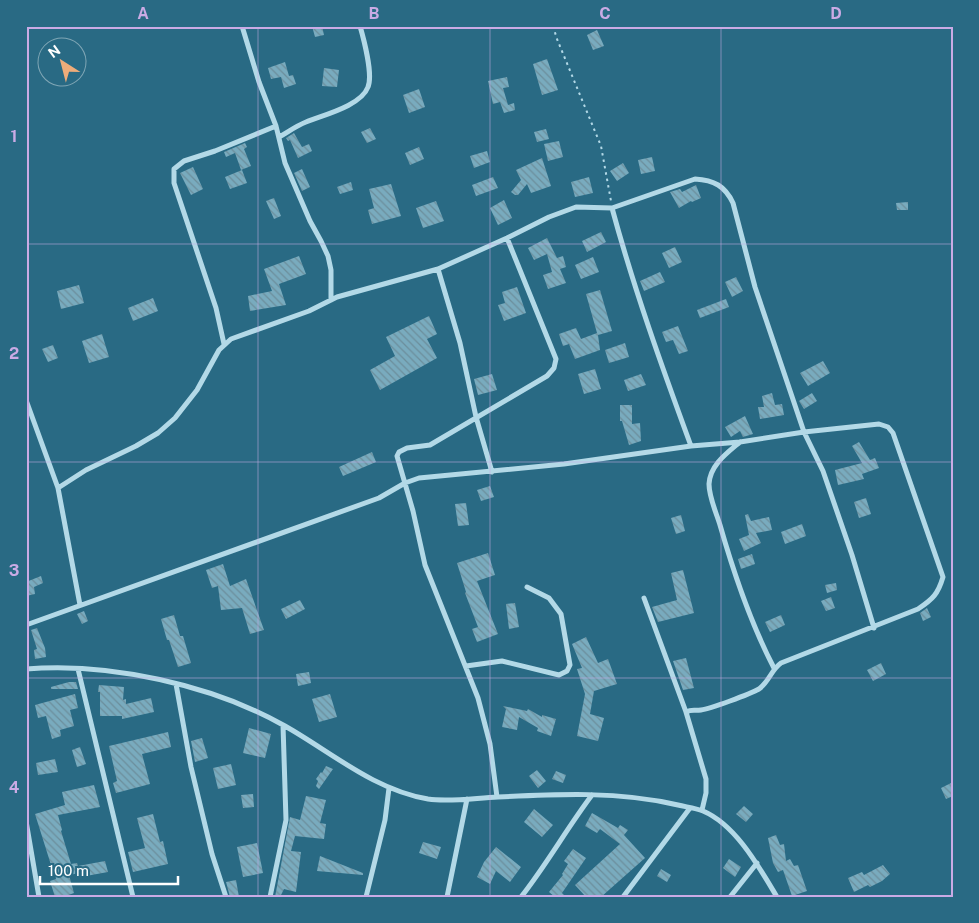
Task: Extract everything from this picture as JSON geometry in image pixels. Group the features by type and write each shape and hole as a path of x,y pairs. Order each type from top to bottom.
{"street":[{"path":"242,26 259,82 276,126 285,163 310,221 328,256 331,270 331,300"},
{"path":"279,138 307,122 348,105 364,94 368,88 370,78 360,26"},
{"path":"224,344 216,308 174,183 174,169 184,161 215,151 276,126"},
{"path":"58,488 86,470 136,446 158,433 175,418 197,390 224,344 239,336 310,311 331,300 438,269 550,217 576,207 612,208 695,178 713,181 726,190 733,203 755,288 804,432 823,471 852,555 874,628"},
{"path":"612,208 644,317 691,446"},
{"path":"497,797 490,744 478,698 425,565 413,511 397,456 399,452 407,448 430,445 548,376 554,368 556,359 507,238"},
{"path":"438,269 460,343 476,417 492,472"},
{"path":"27,403 58,488 80,605"},
{"path":"26,624 379,498 405,482 419,478 564,464 804,432 879,424 888,427 893,433 943,577 940,589 932,599 918,609 874,628 781,663 774,668 769,678 760,688 748,694 701,710 692,709 686,712"},
{"path":"740,442 721,458 712,471 709,484 733,570 748,612 774,668"},
{"path":"466,666 502,660 559,675 567,671 570,665 561,614 549,598 527,587"},
{"path":"644,598 686,712 706,779 706,793 702,810"},
{"path":"26,670 45,668 78,669 131,674 206,692 283,725 389,788 428,799 623,795 663,801 702,810 717,819 731,832 757,863 777,897"},
{"path":"78,669 133,897"},
{"path":"176,684 191,767 212,854 226,897"},
{"path":"270,897 286,820 283,725"},
{"path":"366,897 385,820 389,788"},
{"path":"521,897 552,856 572,822 592,795"},
{"path":"448,897 467,799"},
{"path":"622,897 690,808"},
{"path":"26,821 39,897"},
{"path":"730,897 757,863"}],"path":[{"path":"553,26 601,146 612,208"}],"building":[{"path":"312,26 322,26 324,35 315,37"},
{"path":"597,30 604,46 593,50 587,35"},
{"path":"547,59 558,90 542,95 533,64"},
{"path":"285,62 289,76 293,75 296,84 284,88 281,77 271,79 268,68"},
{"path":"324,68 339,70 337,87 322,86"},
{"path":"507,77 509,87 503,88 508,105 514,103 515,110 504,113 500,102 493,104 488,81"},
{"path":"419,89 425,107 409,113 403,95"},
{"path":"370,128 376,139 367,143 361,132"},
{"path":"546,129 549,139 537,142 534,132"},
{"path":"294,133 302,147 309,144 312,151 298,158 290,140 288,141 286,138"},
{"path":"559,141 563,157 548,161 544,144"},
{"path":"245,143 247,147 244,149 251,166 241,170 235,153 226,157 224,152"},
{"path":"419,147 424,159 410,165 405,153"},
{"path":"487,151 490,162 474,168 470,156"},
{"path":"652,157 655,171 641,174 638,160"},
{"path":"542,158 551,186 531,193 527,184 518,195 511,192 521,180 516,170"},
{"path":"623,163 629,173 617,181 610,171"},
{"path":"193,167 203,189 191,195 180,173"},
{"path":"302,169 310,187 302,191 294,173"},
{"path":"242,170 247,183 230,189 225,177"},
{"path":"493,177 498,188 476,196 472,185"},
{"path":"589,177 593,193 575,197 571,182"},
{"path":"351,182 353,190 340,194 337,187"},
{"path":"391,184 401,216 372,224 368,210 374,208 369,189"},
{"path":"696,185 701,198 679,208 670,192 680,189 682,192"},
{"path":"274,198 281,216 274,219 266,201"},
{"path":"504,200 512,218 498,225 490,208"},
{"path":"436,201 444,221 423,228 416,208"},
{"path":"908,202 908,210 897,210 896,203"},
{"path":"601,232 606,242 587,252 582,241"},
{"path":"547,238 557,258 563,256 566,267 560,269 566,283 548,289 543,275 552,272 547,254 534,260 528,248"},
{"path":"675,247 682,262 669,268 662,253"},
{"path":"299,256 306,274 279,284 286,305 250,311 248,296 272,291 264,269"},
{"path":"593,257 599,272 581,279 575,265"},
{"path":"660,272 665,282 644,291 640,281"},
{"path":"736,277 743,291 732,297 725,282"},
{"path":"79,285 84,303 61,309 57,291"},
{"path":"517,287 526,313 504,321 498,305 505,303 502,292"},
{"path":"600,290 612,331 598,335 600,350 575,359 569,344 563,346 559,334 576,328 581,339 597,333 586,294"},
{"path":"153,298 158,311 133,321 128,308"},
{"path":"726,299 729,307 700,318 697,310"},
{"path":"429,316 437,334 427,339 437,358 380,390 370,370 395,356 386,337"},
{"path":"678,326 688,351 679,354 673,340 666,342 662,332"},
{"path":"102,334 109,357 89,363 82,341"},
{"path":"625,343 629,357 609,363 605,350"},
{"path":"53,345 58,358 48,362 42,349"},
{"path":"823,361 830,373 808,386 800,373"},
{"path":"595,369 601,389 584,394 578,374"},
{"path":"492,374 497,390 478,395 474,379"},
{"path":"641,374 646,385 628,391 624,380"},
{"path":"772,393 775,405 782,404 784,415 760,419 758,407 764,407 762,396"},
{"path":"812,393 817,401 804,409 799,401"},
{"path":"620,405 632,405 632,424 640,423 641,441 629,445 622,421 620,421"},
{"path":"745,416 753,434 743,437 740,431 731,437 725,427"},
{"path":"859,442 870,460 875,458 879,468 862,474 864,479 838,485 835,470 862,463 852,446"},
{"path":"372,452 376,462 343,476 339,467"},
{"path":"490,486 494,497 481,501 477,490"},
{"path":"866,498 871,514 859,518 854,502"},
{"path":"466,503 469,525 458,526 455,504"},
{"path":"748,514 751,521 769,517 772,530 756,533 761,543 744,551 739,539 749,535 745,515"},
{"path":"681,515 685,531 676,534 671,518"},
{"path":"802,524 806,536 785,544 781,532"},
{"path":"488,553 495,575 477,581 498,634 477,642 472,629 478,627 465,593 457,563"},
{"path":"752,554 755,564 741,569 738,559"},
{"path":"223,564 230,586 246,579 264,630 250,634 242,608 221,610 218,586 212,588 206,570"},
{"path":"683,570 694,613 658,622 652,607 677,600 671,573"},
{"path":"41,576 43,583 34,587 35,594 26,596 26,582"},
{"path":"836,583 837,590 827,593 825,585"},
{"path":"831,597 835,608 826,611 821,601"},
{"path":"300,600 305,609 286,619 281,609"},
{"path":"515,603 519,627 509,629 506,604"},
{"path":"927,608 931,617 923,621 920,613"},
{"path":"84,611 88,621 82,624 77,614"},
{"path":"174,615 191,663 178,667 161,619"},
{"path":"781,615 785,625 770,632 765,622"},
{"path":"37,628 45,648 46,657 35,659 34,650 37,649 31,630"},
{"path":"586,637 598,663 608,659 617,684 594,691 590,714 604,718 598,741 577,736 585,694 577,669 582,668 572,644"},
{"path":"686,658 694,688 683,690 673,661"},
{"path":"881,663 886,674 873,681 867,670"},
{"path":"309,672 311,683 298,686 296,674"},
{"path":"76,682 78,689 51,689 51,687"},
{"path":"99,685 124,687 123,700 126,699 126,704 151,698 154,712 122,719 122,716 100,716"},
{"path":"75,694 78,708 70,710 74,726 60,730 61,736 52,739 46,716 38,718 35,705"},
{"path":"330,694 337,717 319,722 312,699"},
{"path":"503,706 527,711 528,709 542,717 542,715 556,719 551,736 537,731 538,728 519,717 517,730 502,727 506,709"},
{"path":"249,728 271,734 265,758 243,753"},
{"path":"168,732 171,747 142,754 150,784 116,793 113,783 117,781 109,746"},
{"path":"202,738 208,758 195,762 191,741"},
{"path":"80,747 86,764 77,767 72,750"},
{"path":"55,759 58,772 38,775 36,763"},
{"path":"231,764 236,785 218,789 213,768"},
{"path":"326,766 333,769 319,789 316,786 318,781 316,779"},
{"path":"537,770 546,781 538,788 529,776"},
{"path":"556,771 566,775 563,783 552,779"},
{"path":"953,782 953,796 946,799 941,788"},
{"path":"94,785 100,807 58,815 71,864 77,863 78,866 105,861 108,872 86,876 85,872 69,875 74,893 63,897 55,897 50,881 56,879 54,864 51,865 35,814 65,805 62,792"},
{"path":"253,794 254,807 243,808 241,795"},
{"path":"306,796 326,800 320,823 326,824 324,839 295,836 291,851 301,852 296,892 284,889 280,897 275,897 290,817 300,820"},
{"path":"744,806 753,814 746,822 736,814"},
{"path":"534,809 553,825 542,837 524,822"},
{"path":"592,813 618,828 620,825 628,830 624,835 645,858 601,897 586,897 575,885 620,844 600,829 597,833 585,826"},
{"path":"153,814 160,842 163,841 168,864 133,872 128,852 145,848 137,818"},
{"path":"776,835 780,845 784,844 786,861 790,859 794,866 798,865 807,891 792,896 783,870 778,872 773,863 768,838"},
{"path":"423,842 441,847 437,859 419,853"},
{"path":"257,843 263,873 243,877 237,847"},
{"path":"496,847 521,867 510,882 496,871 490,884 477,877 484,862"},
{"path":"573,849 586,858 562,893 566,897 555,897 549,892 563,875 568,864 564,861"},
{"path":"320,856 363,873 363,875 317,871"},
{"path":"729,859 741,867 735,877 723,868"},
{"path":"883,865 890,874 882,881 870,887 868,885 854,892 848,878 862,872 864,875"},
{"path":"661,869 671,875 667,882 657,876"},
{"path":"236,880 239,897 230,897 226,882"}]}
